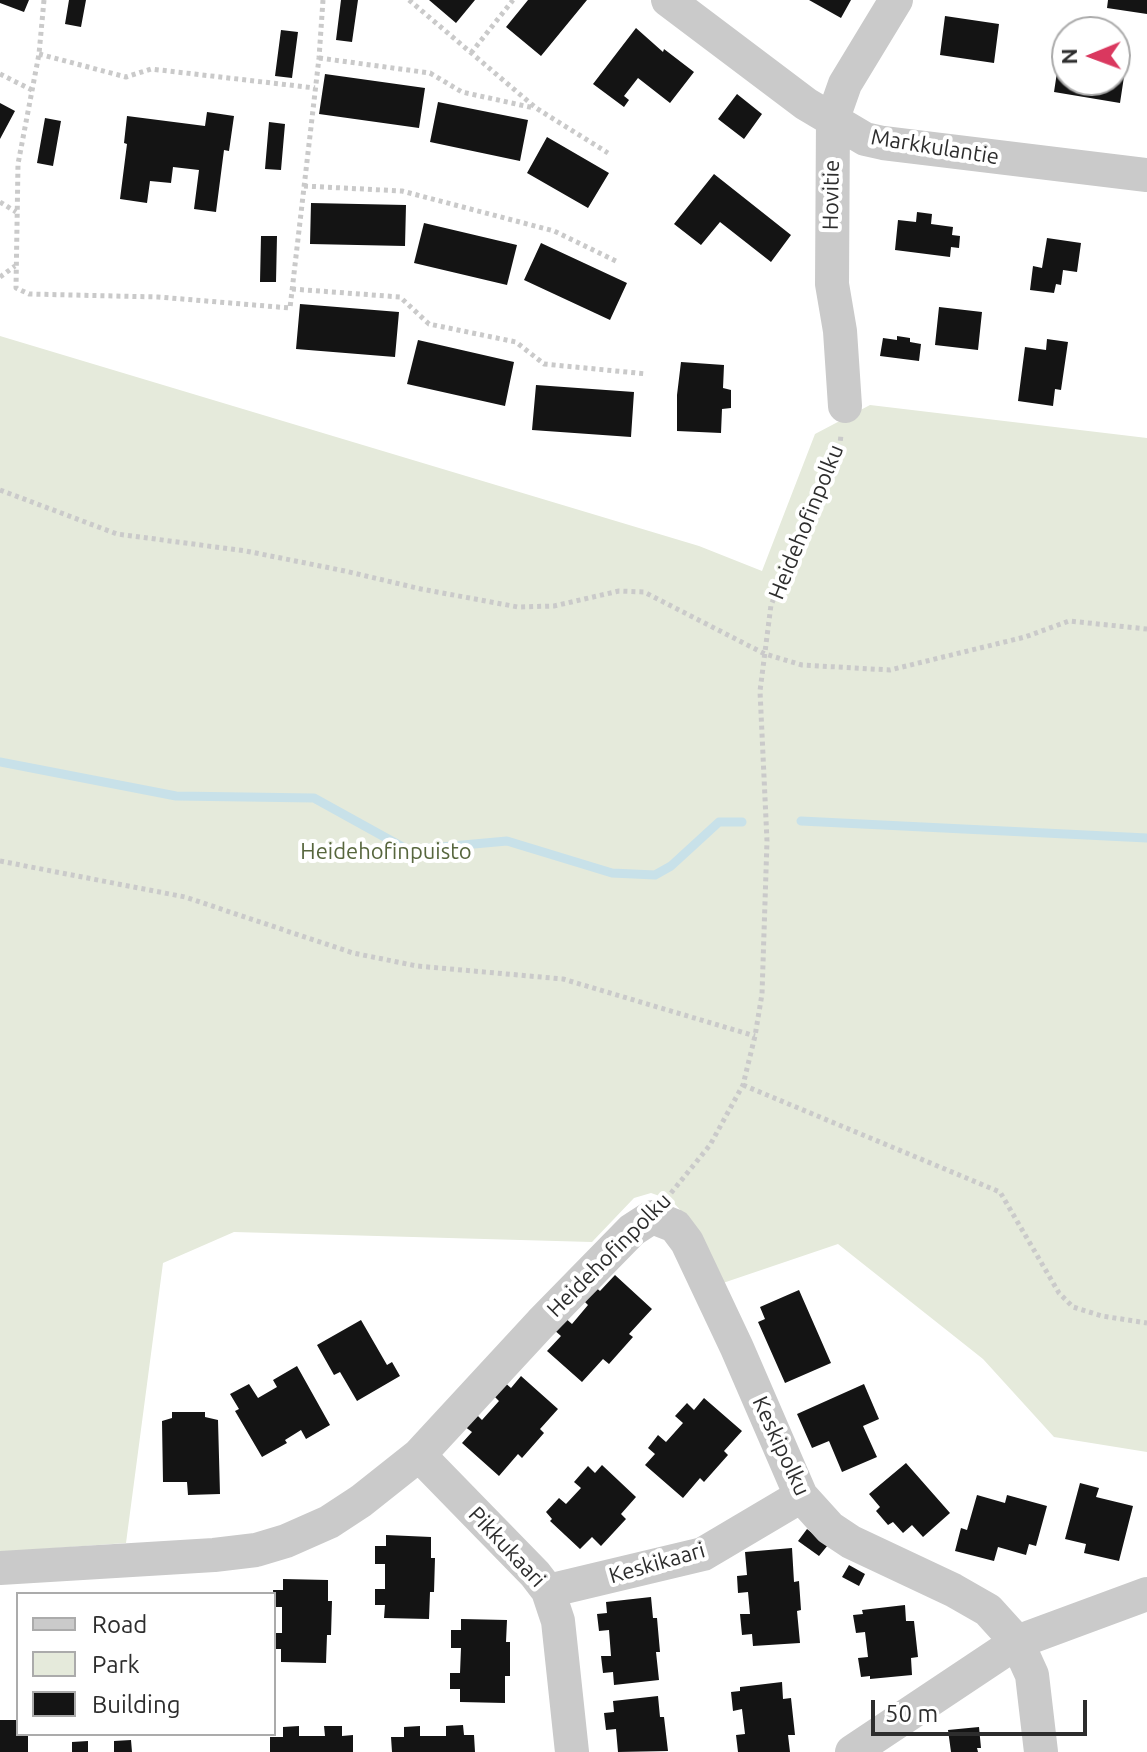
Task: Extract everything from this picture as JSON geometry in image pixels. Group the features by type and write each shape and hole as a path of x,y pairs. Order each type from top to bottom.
{"street":[{"name":"Markkulantie","path":"668,0 806,104 865,139 1147,175"},
{"name":"Hovitie","path":"845,406 840,331 832,284 833,118 845,84 896,0"},
{"name":"Heidehofinpolku","path":"0,1568 256,1550 329,1522 419,1455 632,1230 652,1217"},
{"name":"Keskipolku","path":"652,1217 675,1226 687,1242 801,1496 830,1528 851,1542 988,1610 1017,1642 1032,1675 1041,1752"},
{"name":"Pikkukaari","path":"419,1455 548,1591 558,1621 572,1752"},
{"name":"Keskikaari","path":"548,1591 703,1554 801,1496"},
{"path":"852,1752 1017,1642 1147,1594"}],"path":[{"path":"44,0 39,54 18,164 16,288 29,294 158,297 290,308 323,0"},
{"path":"409,0 536,108 608,153"},
{"path":"471,53 513,0"},
{"path":"39,54 126,77 151,69 315,88"},
{"path":"319,58 430,73 462,92 536,108"},
{"path":"0,74 32,90"},
{"path":"304,186 402,191 554,231 616,261"},
{"path":"0,202 17,213"},
{"path":"0,277 16,266"},
{"path":"292,289 400,297 429,324 516,342 544,364 647,374"},
{"name":"Heidehofinpolku","path":"652,1217 710,1145 743,1085 755,1036 762,994 767,841 760,691 771,605 839,452 845,406"},
{"path":"0,490 117,534 246,551 518,607 554,606 619,591 644,592 765,654 802,665 890,670 1025,637 1069,621 1147,629"},
{"path":"0,861 185,897 366,956 417,966 563,979 755,1036"},
{"path":"743,1085 1000,1192 1059,1293 1073,1307 1102,1316 1147,1323"}],"green space":[{"name":"Heidehofinpuisto","path":"0,336 699,546 762,571 815,434 870,405 1147,438 1147,1452 1054,1437 983,1359 838,1244 720,1284 683,1213 671,1200 651,1193 634,1198 592,1242 234,1232 163,1263 126,1543 0,1552"}],"building":[{"path":"0,0 29,0 24,12 0,3"},
{"path":"69,0 86,0 81,27 65,24"},
{"path":"341,0 358,0 352,42 336,40"},
{"path":"429,0 475,0 456,23"},
{"path":"528,0 587,0 541,56 506,27"},
{"path":"809,0 851,0 841,18"},
{"path":"1108,0 1147,0 1147,14 1107,8"},
{"path":"945,16 999,24 994,63 940,55"},
{"path":"636,28 663,52 664,49 694,72 670,103 638,78 624,96 629,100 624,107 593,84"},
{"path":"281,30 298,32 292,78 275,76"},
{"path":"325,74 425,88 419,128 319,114"},
{"path":"737,94 762,114 744,139 718,119"},
{"path":"1078,96 1121,96 1120,103"},
{"path":"438,102 528,120 520,161 430,142"},
{"path":"0,103 15,111 0,139"},
{"path":"207,112 234,116 229,151 224,150 216,212 194,209 199,170 173,167 171,183 150,181 147,203 120,199 127,116 205,126"},
{"path":"45,118 61,121 53,166 37,163"},
{"path":"269,122 285,124 281,170 265,169"},
{"path":"547,137 609,173 588,208 527,173"},
{"path":"714,174 791,235 771,262 720,222 701,245 674,224"},
{"path":"311,203 406,205 405,246 310,244"},
{"path":"917,212 932,214 931,224 953,227 952,235 960,236 959,248 951,247 950,257 895,250 898,220 916,222"},
{"path":"424,223 517,245 507,285 414,263"},
{"path":"261,236 277,236 276,282 260,282"},
{"path":"1047,238 1081,243 1077,272 1063,270 1061,285 1056,284 1054,293 1030,290 1033,266 1042,268"},
{"path":"541,243 627,283 610,320 524,280"},
{"path":"300,304 399,312 395,357 296,349"},
{"path":"939,307 982,312 978,350 935,345"},
{"path":"897,336 921,344 919,361 880,356 883,338 897,340"},
{"path":"1047,339 1068,342 1061,390 1055,389 1053,406 1018,401 1025,347 1046,350"},
{"path":"418,340 514,362 505,406 407,384"},
{"path":"681,362 724,365 723,388 731,390 731,408 722,409 721,433 677,431"},
{"path":"536,385 634,392 631,437 532,430"},
{"path":"615,1275 652,1309 629,1334 633,1337 609,1364 603,1359 582,1382 547,1351 561,1336 553,1329 564,1317 572,1324 588,1305 581,1298 593,1285 600,1291"},
{"path":"799,1290 831,1363 785,1383 758,1322 765,1319 760,1307"},
{"path":"361,1320 387,1365 392,1362 400,1376 357,1401 340,1372 334,1375 317,1345"},
{"path":"297,1366 330,1425 306,1439 301,1430 285,1440 287,1443 262,1457 235,1411 239,1409 230,1394 249,1384 258,1398 277,1387 273,1380"},
{"path":"521,1376 558,1409 540,1429 544,1433 522,1458 518,1454 499,1476 462,1443 472,1432 464,1426 475,1413 482,1420 499,1401 492,1394 503,1381 511,1388"},
{"path":"864,1384 879,1419 863,1426 877,1457 842,1472 829,1441 812,1448 797,1414"},
{"path":"704,1398 742,1431 724,1451 728,1455 704,1482 700,1478 683,1498 645,1465 655,1454 648,1448 658,1435 666,1442 683,1423 675,1416 687,1403 694,1410"},
{"path":"172,1412 205,1412 205,1417 218,1420 220,1494 188,1495 187,1482 163,1482 162,1421 172,1418"},
{"path":"906,1463 950,1513 923,1537 912,1525 903,1533 893,1522 888,1525 876,1511 880,1507 869,1494"},
{"path":"602,1465 636,1497 621,1514 626,1519 601,1546 592,1537 580,1549 550,1521 552,1519 546,1512 559,1498 566,1504 581,1488 574,1482 588,1466 595,1473"},
{"path":"1080,1483 1099,1488 1096,1497 1133,1506 1119,1561 1084,1553 1086,1544 1065,1539"},
{"path":"977,1495 1005,1503 1007,1495 1047,1506 1036,1546 1029,1544 1026,1555 998,1547 994,1561 955,1551 961,1528 967,1530"},
{"path":"807,1529 828,1545 819,1556 798,1541"},
{"path":"386,1535 431,1537 431,1558 435,1558 429,1619 384,1618 385,1605 375,1605 375,1589 385,1589 385,1564 375,1564 375,1546 386,1546"},
{"path":"792,1548 794,1582 799,1581 801,1610 797,1611 800,1643 753,1646 752,1634 742,1635 740,1614 750,1614 748,1592 738,1593 737,1576 747,1575 745,1552"},
{"path":"849,1565 865,1574 859,1586 842,1577"},
{"path":"283,1579 328,1580 328,1601 332,1601 326,1663 281,1662 281,1649 276,1649 276,1633 282,1633 282,1607 276,1607 276,1592 273,1590 283,1590"},
{"path":"651,1597 653,1618 657,1618 659,1680 614,1685 613,1672 603,1673 601,1656 611,1656 609,1630 599,1631 597,1614 607,1613 606,1602"},
{"path":"905,1605 906,1621 914,1621 918,1657 911,1658 912,1675 861,1677 858,1658 868,1657 865,1632 856,1633 853,1615 863,1614 862,1610"},
{"path":"461,1619 507,1620 510,1676 505,1676 505,1703 460,1702 460,1689 450,1689 450,1673 460,1673 461,1648 451,1648 451,1630 461,1630"},
{"path":"782,1682 783,1699 791,1698 795,1735 788,1735 790,1752 738,1752 736,1735 745,1734 742,1709 733,1711 731,1692 740,1691 740,1687"},
{"path":"658,1696 668,1751 618,1752 616,1729 606,1730 604,1713 614,1712 613,1701"},
{"path":"0,1720 16,1720 16,1736 28,1736 28,1752 0,1752"},
{"path":"463,1725 464,1735 474,1735 475,1752 392,1752 391,1737 404,1737 404,1727 420,1726 420,1736 446,1736 446,1726"},
{"path":"299,1726 299,1736 325,1736 324,1726 342,1726 342,1736 353,1735 353,1752 270,1752 270,1737 283,1737 283,1727"},
{"path":"979,1727 981,1748 977,1748 978,1752 951,1752 948,1730"},
{"path":"131,1740 132,1752 114,1752 114,1741"},
{"path":"88,1741 88,1752 72,1752 72,1742"}],"waterway":[{"path":"0,762 176,796 314,798 408,850 507,841 612,873 655,875 671,866 719,822 742,822"},
{"path":"801,821 1147,838"}]}
